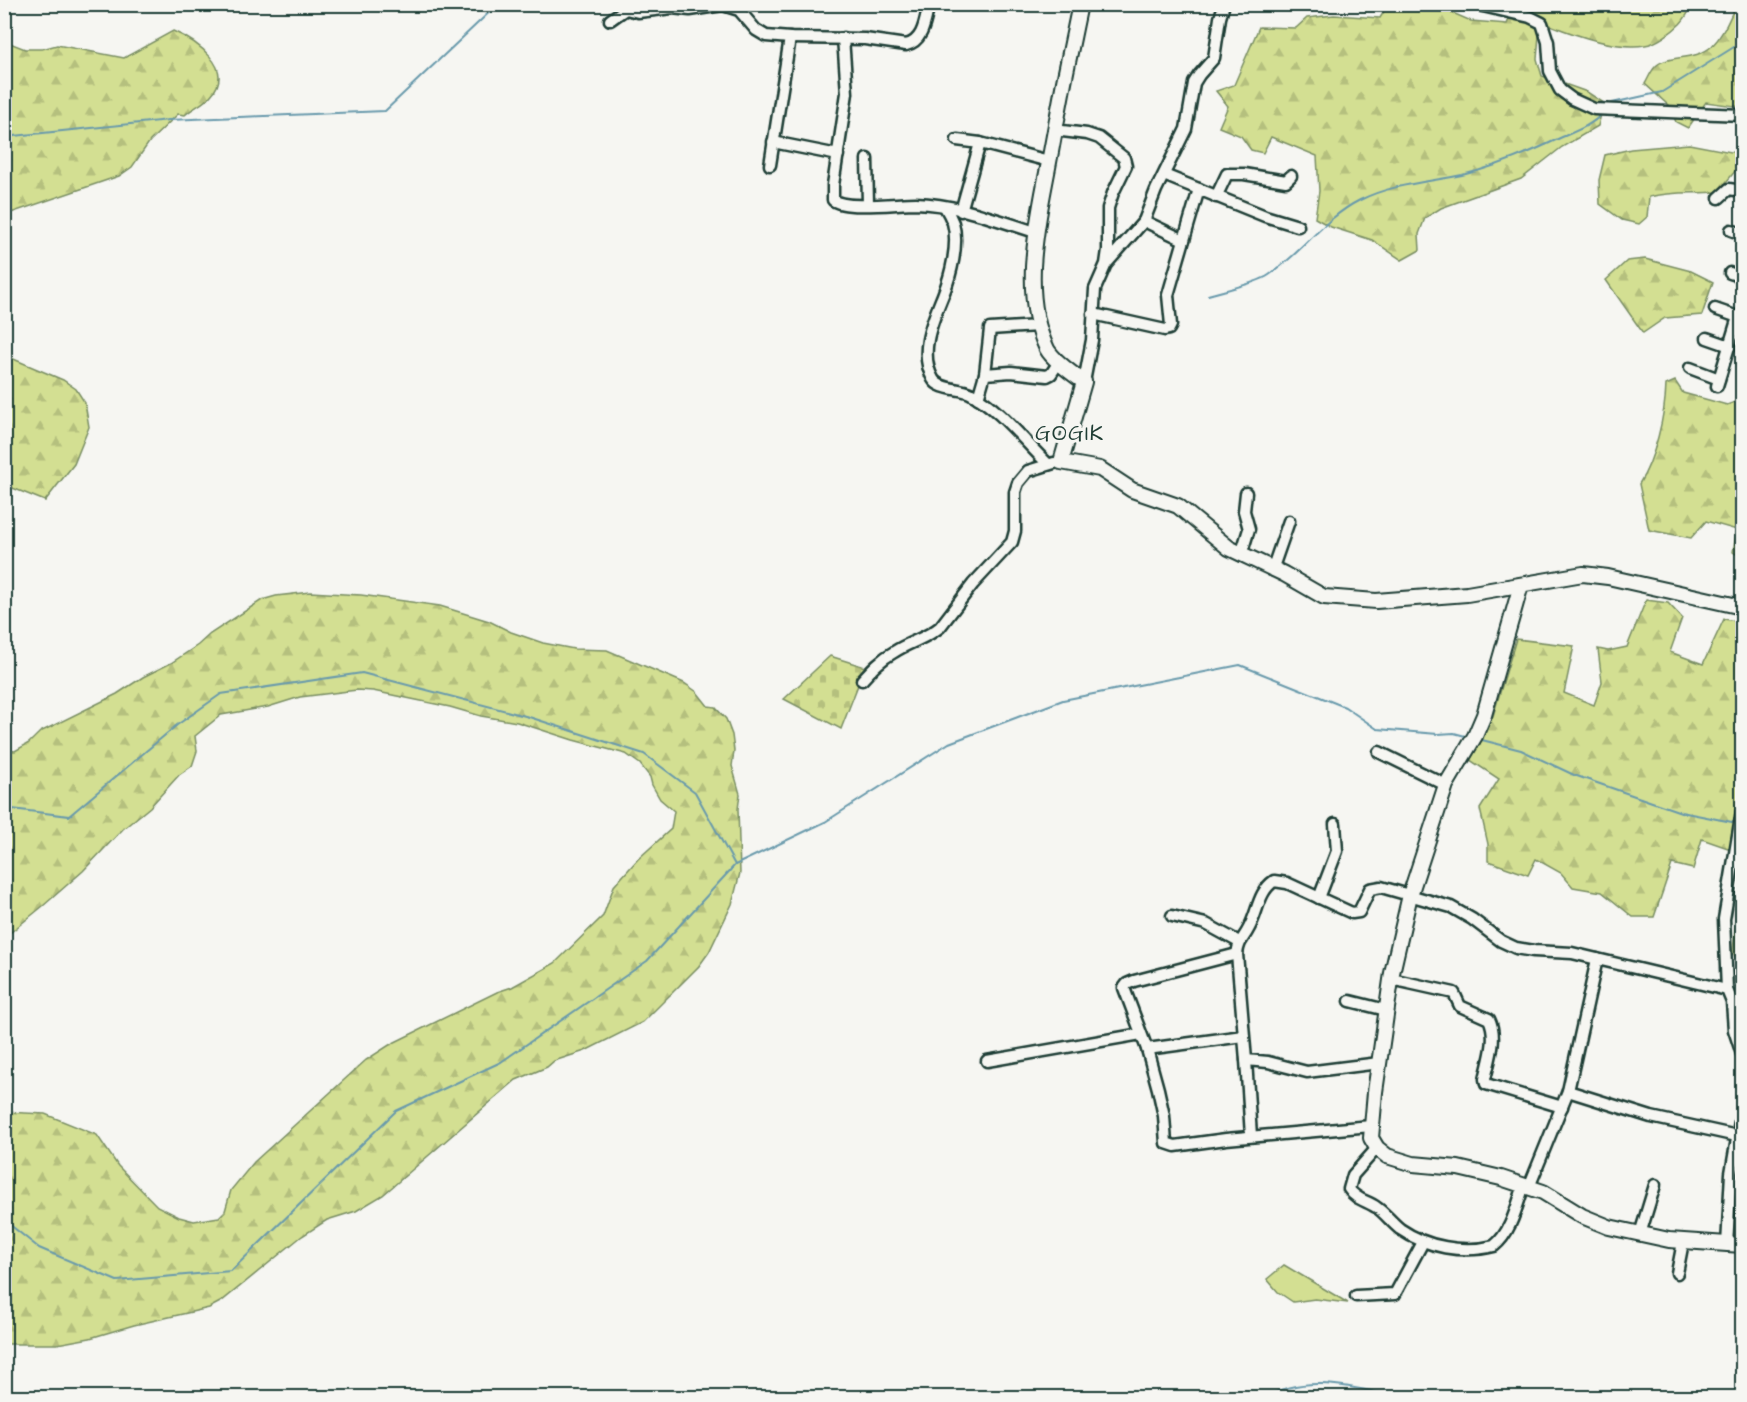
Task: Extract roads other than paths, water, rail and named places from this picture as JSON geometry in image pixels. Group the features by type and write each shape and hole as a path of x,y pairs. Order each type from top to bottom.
{"street":[{"path":"610,20 630,7 638,12 672,8 690,10 723,5 740,10 756,30 766,36 790,39 865,39 906,45 913,44 920,37 929,4"},
{"path":"1080,4 1035,232 1034,286 1035,307 1047,350 1053,358 1084,382"},
{"path":"1054,463 1084,382 1092,340 1095,289 1106,264 1144,221 1186,129 1188,105 1194,83 1214,58 1224,4"},
{"path":"1474,4 1530,17 1542,23 1548,42 1550,71 1560,90 1572,99 1594,109 1743,115"},
{"path":"843,38 847,93 833,200 849,206 918,203 945,207 1035,232"},
{"path":"770,165 790,39"},
{"path":"1054,130 1087,134 1099,138 1124,158 1126,166 1108,208 1106,264"},
{"path":"957,140 980,143 1049,161"},
{"path":"772,142 838,155"},
{"path":"961,211 980,143"},
{"path":"867,159 868,204"},
{"path":"1216,197 1227,174 1244,174 1286,181 1291,176"},
{"path":"1164,175 1216,197 1298,226"},
{"path":"1093,314 1169,329 1171,325 1168,295 1199,189"},
{"path":"1719,198 1729,189 1743,191"},
{"path":"945,207 955,235 949,278 928,337 928,358 933,381 978,398 1054,463"},
{"path":"1144,221 1184,240"},
{"path":"1731,230 1743,234"},
{"path":"1731,273 1743,277"},
{"path":"1690,368 1718,383 1740,317 1715,309"},
{"path":"978,398 985,374 990,329 1039,326"},
{"path":"1707,338 1730,346"},
{"path":"985,374 1011,372 1047,376 1052,374 1059,362"},
{"path":"862,680 876,664 895,651 940,627 974,584 1012,542 1015,531 1015,492 1018,483 1028,471 1054,463 1100,469 1132,490 1178,506 1219,541 1241,555 1324,597 1376,601 1467,594 1564,576 1592,574 1743,607"},
{"path":"1241,555 1249,529 1244,511 1246,493"},
{"path":"1272,570 1289,521"},
{"path":"1521,585 1484,715 1474,740 1446,785 1410,895 1386,1010 1371,1138 1377,1148 1387,1156 1404,1161 1474,1171 1527,1186 1582,1216 1609,1227 1683,1242 1743,1245"},
{"path":"1379,752 1446,785"},
{"path":"1742,811 1724,919 1727,990 1732,1002 1734,1030 1743,1054"},
{"path":"1319,898 1336,851 1335,824"},
{"path":"1251,1136 1246,1060 1242,1036 1239,942 1249,930 1266,889 1274,881 1287,883 1355,913 1359,912 1372,888 1381,887 1431,900 1461,912 1516,948 1560,951 1727,990"},
{"path":"1172,916 1206,924 1239,942"},
{"path":"1238,954 1127,984 1125,988 1147,1049 1164,1116 1166,1143 1175,1146 1251,1136 1371,1126"},
{"path":"1377,1148 1353,1175 1349,1189 1358,1198 1380,1211 1402,1230 1423,1242 1462,1248 1494,1246 1503,1237 1508,1227 1568,1091 1597,959"},
{"path":"1391,979 1454,993 1460,1006 1488,1019 1491,1026 1492,1045 1486,1084 1562,1107"},
{"path":"1350,1001 1386,1010"},
{"path":"987,1061 1141,1034"},
{"path":"1147,1049 1242,1036"},
{"path":"1246,1060 1268,1062 1307,1072 1379,1063"},
{"path":"1568,1091 1651,1117 1737,1137"},
{"path":"1727,1245 1731,1173 1743,1110"},
{"path":"1640,1234 1654,1185"},
{"path":"1356,1296 1395,1294 1423,1242"},
{"path":"1677,1273 1683,1242"}],"waterway":[{"path":"4,137 169,120 385,111 498,4"},
{"path":"1609,106 1612,103 1662,92 1742,42"},
{"path":"1208,295 1248,284 1269,275 1292,257 1335,216 1360,200 1397,187 1462,175 1500,164 1578,130 1603,113"},
{"path":"4,1220 39,1248 117,1281 231,1271 396,1111 501,1062 647,961 735,865 825,822 949,743 1063,700 1240,665 1345,707 1377,729 1438,734 1454,733 1469,737"},
{"path":"4,808 69,816 177,725 221,694 362,673 529,717 644,754 695,792 735,865"},
{"path":"1478,739 1521,750 1574,775 1681,812 1737,823"},
{"path":"1265,1398 1298,1385 1316,1384 1352,1387 1405,1398"}],"district":[{"name":"GOGIK","path":"1070,433"}]}
